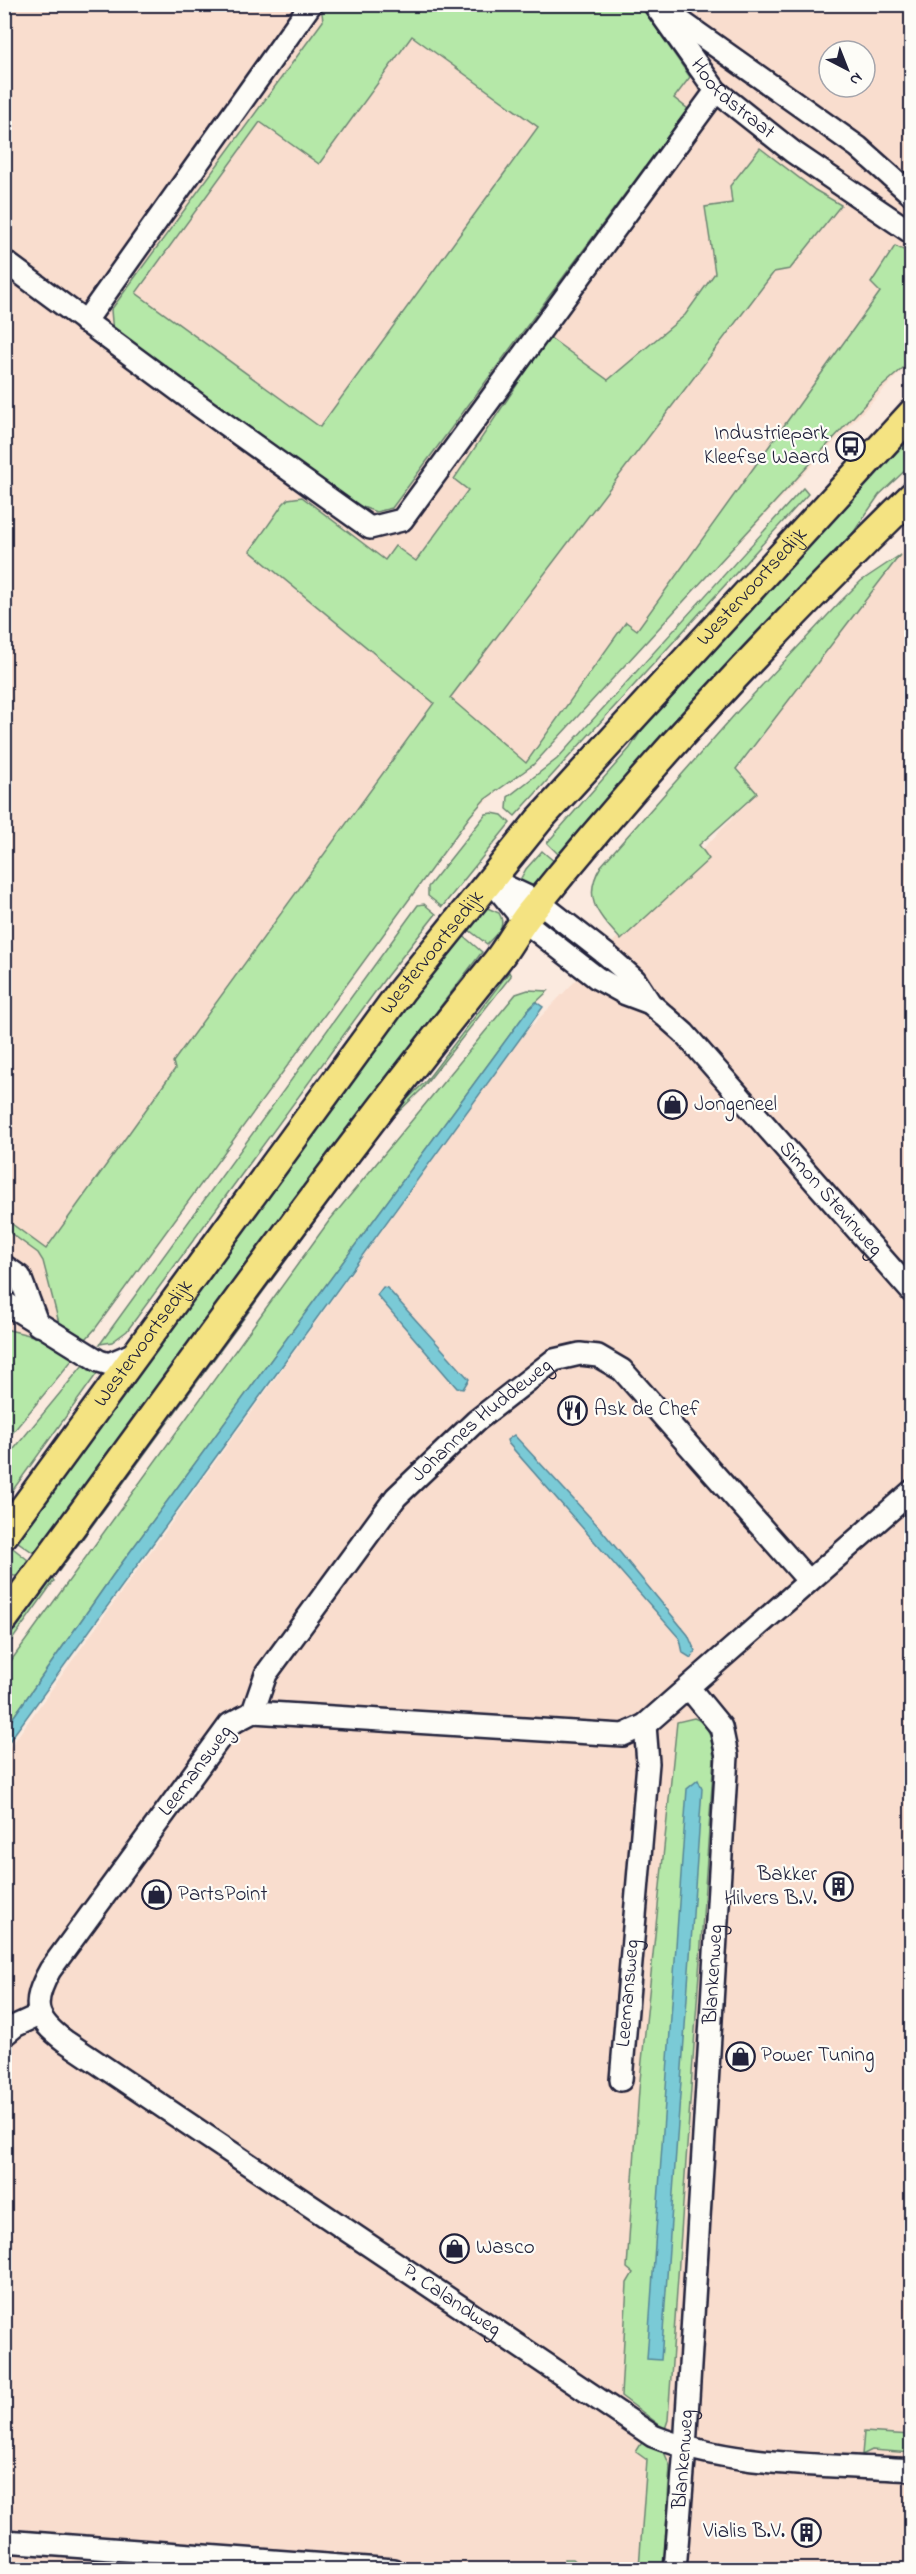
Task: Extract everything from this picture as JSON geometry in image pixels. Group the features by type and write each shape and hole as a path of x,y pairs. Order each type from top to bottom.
{"main road":[{"name":"Westervoortsedijk","path":"4,1535 401,991 490,879 547,811 912,413"},
{"path":"5,1616 292,1225 414,1063 499,958 531,912 670,750 796,610 912,496"}],"street":[{"path":"85,322 311,4"},
{"name":"Hoofdstraat","path":"655,4 716,91 793,152 881,211"},
{"name":"Hoofdstraat","path":"655,4 858,147 905,190"},
{"path":"4,261 369,528 402,520 716,91"},
{"path":"905,190 881,211 912,233"},
{"path":"490,879 531,912"},
{"name":"Simon Stevinweg","path":"531,912 556,946 597,978 626,994 650,1003"},
{"name":"Simon Stevinweg","path":"531,912 635,980 650,1003 684,1033 912,1292"},
{"path":"4,1266 20,1277 38,1324"},
{"path":"4,1302 99,1361 109,1364 136,1352"},
{"name":"Johannes Huddeweg","path":"253,1712 266,1674 396,1497 476,1421 554,1360 580,1354 598,1356 622,1370 808,1580"},
{"path":"689,1688 808,1580 912,1491"},
{"name":"Leemansweg","path":"39,2014 38,1991 50,1970 230,1724 253,1712 601,1736 622,1735 645,1725 689,1688"},
{"name":"Blankenweg","path":"675,2570 685,2448 727,1755 721,1727 689,1688"},
{"name":"Leemansweg","path":"621,2080 648,1763 645,1725"},
{"path":"4,2035 15,2026 39,2014"},
{"name":"P. Calandweg","path":"39,2014 47,2028 64,2042 653,2436 685,2448 749,2459 912,2470"},
{"path":"4,2541 394,2570"}],"shaded area":[{"path":"5,5 911,5 911,361 532,761 470,815 409,891 5,1438"},
{"path":"911,546 911,2569 5,2570 5,1754 521,1037 757,793 738,769 893,561"}],"green space":[{"path":"321,5 637,5 643,9 690,77 674,98 688,109 392,508 376,512 360,506 113,333 111,310 323,21","holes":["412,36 538,127 320,427 136,293 260,122 319,164"]},
{"path":"760,148 815,190 841,205 790,269 774,272 450,698 526,763 626,622 637,630 880,292 871,283 895,246 906,251 911,260 911,361 878,390 533,765 484,800 470,816 95,1329 86,1339 81,1340 59,1323 43,1261 38,1253 5,1229 5,1219 46,1249 175,1069 173,1062 434,703 250,551 283,504 288,499 302,497 385,560 395,546 416,561 468,490 454,479 549,337 608,380 685,315 715,273 705,207 732,203 730,186"},
{"path":"911,429 911,465 879,495 851,536 616,791 561,857 547,843 630,748 667,691"},
{"path":"803,488 808,494 515,816 507,809 508,797 557,759"},
{"path":"900,555 736,769 757,793 699,845 709,859 621,940 595,906 593,888 601,866 737,712 840,602 861,581"},
{"path":"486,814 502,815 510,823 442,907 428,896 428,887"},
{"path":"542,851 556,863 533,888 523,886 520,880 526,869"},
{"path":"424,904 436,914 386,977 127,1331 112,1342 100,1344 418,905"},
{"path":"485,907 499,913 502,922 500,930 487,944 465,927"},
{"path":"460,933 482,952 314,1177 38,1556 14,1539"},
{"path":"509,972 511,976 421,1090 390,1120 347,1177 59,1571 57,1569 378,1127 426,1081"},
{"path":"528,990 548,991 528,1010 113,1575 5,1729 5,1669 329,1221 516,994"},
{"path":"5,1329 45,1339 73,1359 5,1442"},
{"path":"83,1365 89,1370 98,1372 5,1501 5,1460"},
{"path":"9,1545 33,1564 17,1576 5,1572 5,1552"},
{"path":"51,1577 54,1581 5,1650 5,1643"},
{"path":"694,1718 700,1720 707,1728 714,1757 668,2420 665,2429 621,2396 627,2283 633,2273 627,2268 639,2090 677,1722"},
{"path":"864,2432 911,2435 911,2453 872,2450 862,2455"},
{"path":"644,2439 664,2452 670,2466 662,2568 565,2570 565,2559 573,2559 579,2564 639,2567 647,2460 636,2452"}],"water":[{"path":"536,1002 543,1007 5,1747 5,1729 113,1575"},
{"path":"383,1287 387,1288 469,1379 463,1389 457,1388 377,1295"},
{"path":"514,1435 599,1527 688,1635 695,1651 691,1658 683,1653 680,1639 508,1443 507,1440"},
{"path":"698,1780 702,1789 661,2360 647,2359 687,1789"}],"place":[{"name":"Industriepark Kleefse Waard","path":"850,446"},
{"name":"Jongeneel","path":"673,1105"},
{"name":"Ask de Chef","path":"573,1410"},
{"name":"Bakker Hilvers B.V.","path":"838,1887"},
{"name":"PartsPoint","path":"157,1895"},
{"name":"Power Tuning","path":"740,2056"},
{"name":"Wasco","path":"455,2248"},
{"name":"Vialis B.V.","path":"806,2532"}]}
